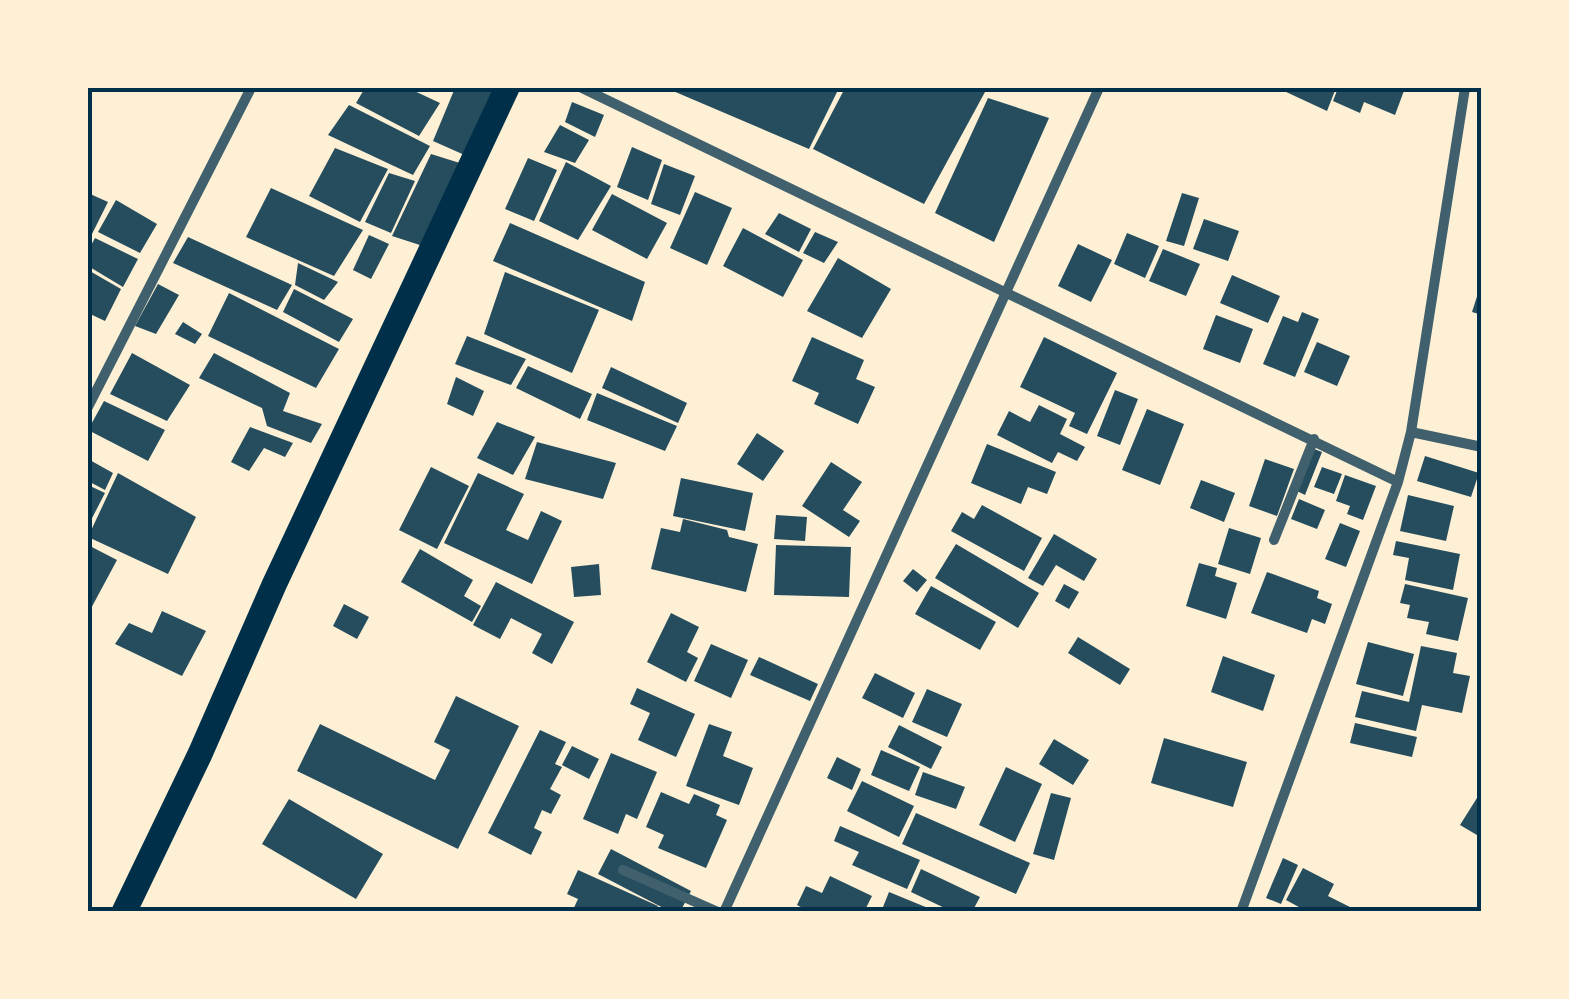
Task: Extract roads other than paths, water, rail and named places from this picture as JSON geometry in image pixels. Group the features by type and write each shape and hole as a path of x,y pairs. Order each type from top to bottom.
{"highway":[{"path":"124,912 507,88"}],"street":[{"path":"88,407 251,88"},
{"path":"582,88 1398,482"},
{"path":"623,870 721,912 1099,88"},
{"path":"1241,912 1398,482 1411,432 1466,88"},
{"path":"1411,432 1482,446"},
{"path":"1274,540 1314,440"}]}
